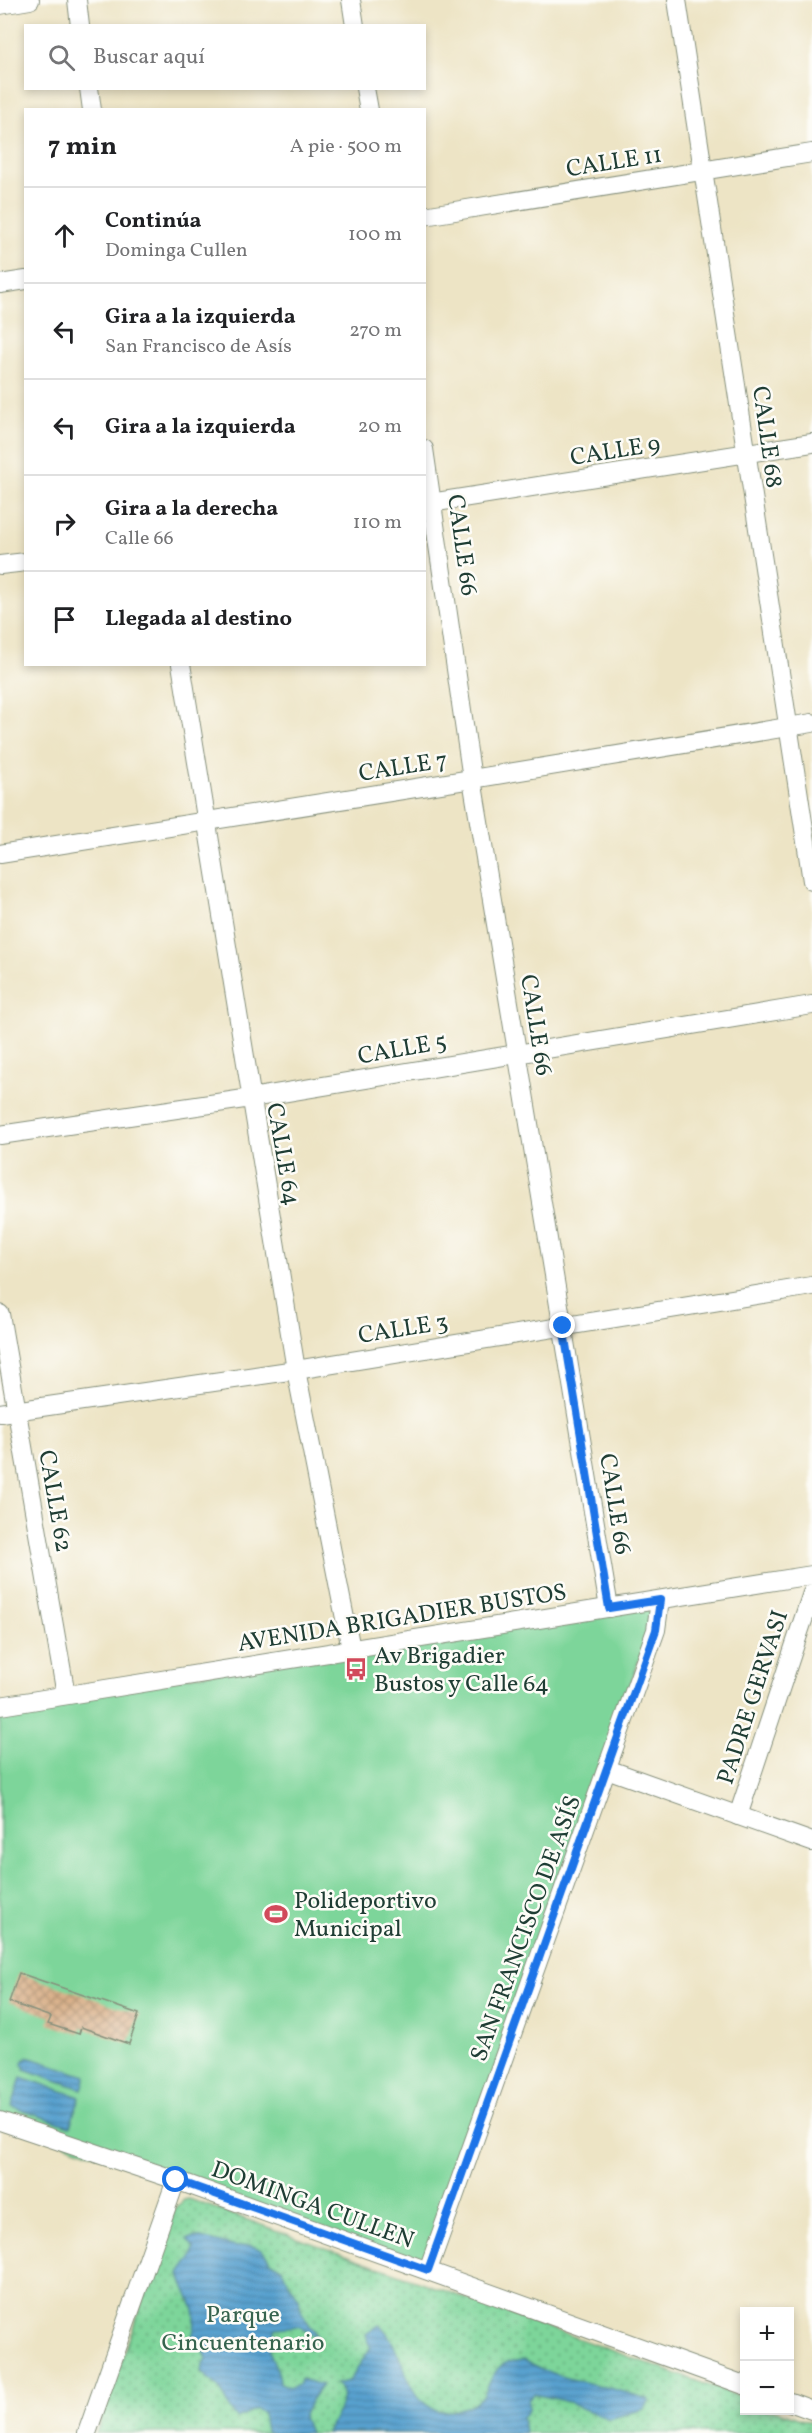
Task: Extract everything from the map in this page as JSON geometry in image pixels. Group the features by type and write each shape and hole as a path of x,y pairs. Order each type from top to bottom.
{"street":[{"path":"0,5 30,0"},
{"path":"77,0 80,24"},
{"path":"351,0 356,24"},
{"name":"CALLE 68","path":"677,0 812,881"},
{"path":"89,90 92,108"},
{"path":"365,90 369,108"},
{"name":"CALLE 11","path":"426,216 812,153"},
{"path":"0,284 24,280"},
{"name":"CALLE 9","path":"429,503 812,443"},
{"name":"CALLE 66","path":"426,471 429,503 472,779 609,1608"},
{"path":"0,565 24,562"},
{"name":"CALLE 64","path":"181,666 296,1370 351,1649"},
{"name":"CALLE 7","path":"0,854 812,723"},
{"name":"CALLE 5","path":"0,1135 250,1098 812,1005"},
{"name":"CALLE 3","path":"8,1412 296,1370 812,1286"},
{"name":"CALLE 62","path":"0,1314 8,1412 66,1695"},
{"name":"AVENIDA BRIGADIER BUSTOS","path":"0,1706 812,1575"},
{"name":"PADRE GERVASI","path":"738,1816 812,1593"},
{"name":"SAN FRANCISCO DE ASÍS","path":"428,2270 656,1630 660,1600"},
{"path":"607,1769 812,1842"},
{"name":"DOMINGA CULLEN","path":"0,2121 176,2180 740,2384"},
{"path":"87,2433 176,2180"},
{"path":"794,2404 812,2410"}],"green space":[{"name":"Polideportivo Municipal","path":"660,1600 428,2270 0,2121 0,1707"},
{"name":"Parque Cincuentenario","path":"189,2199 740,2397 740,2415 789,2415 812,2423 812,2433 96,2433 175,2209 184,2200"}],"water":[{"path":"28,2057 86,2076 82,2089 24,2069 25,2066 22,2065 24,2059 27,2060"},
{"path":"21,2077 80,2097 70,2126 12,2107"},
{"path":"197,2237 236,2247 250,2245 262,2250 270,2261 283,2269 290,2286 299,2298 301,2311 319,2340 299,2326 276,2328 270,2353 280,2383 290,2387 299,2384 300,2379 322,2385 311,2400 303,2417 309,2433 270,2433 266,2431 263,2413 256,2409 237,2418 219,2388 201,2371 207,2358 202,2346 189,2345 195,2324 194,2308 180,2274 192,2257 194,2248 187,2239"},
{"path":"379,2325 388,2335 417,2394 427,2405 440,2411 457,2410 477,2401 482,2397 502,2365 524,2360 554,2374 649,2400 644,2409 609,2419 561,2400 534,2394 528,2400 528,2410 522,2418 524,2433 327,2433 342,2401 341,2389 336,2384 349,2381 371,2347 366,2334"}],"building":[{"path":"19,1973 139,2014 129,2044 81,2027 79,2034 48,2024 51,2017 9,2002"}],"place":[{"name":"Av Brigadier Bustos y Calle 64","path":"356,1669"},
{"name":"Polideportivo Municipal","path":"276,1914"}],"route":[{"path":"176,2180 428,2270 656,1630 660,1600 609,1608 563,1326"}]}
